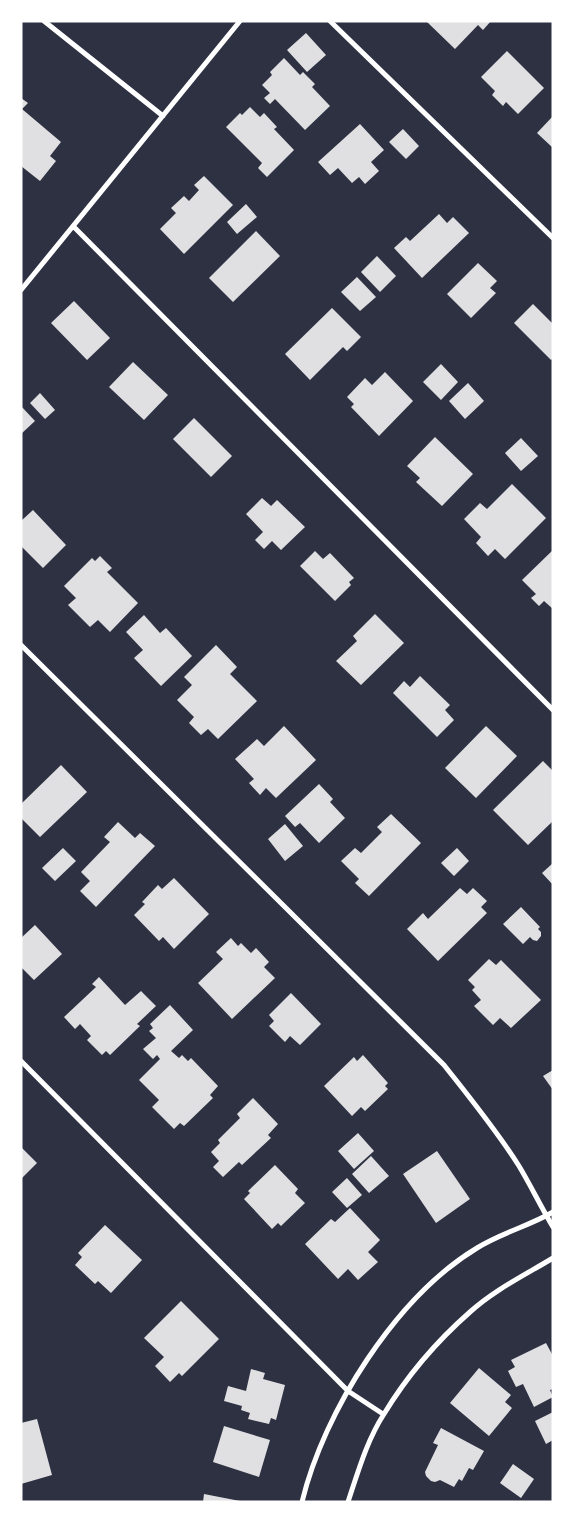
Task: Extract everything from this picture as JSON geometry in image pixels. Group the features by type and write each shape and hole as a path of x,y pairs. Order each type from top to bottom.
{"street":[{"path":"44,21 163,116"},
{"path":"21,290 240,21"},
{"path":"330,21 553,238"},
{"path":"73,226 553,710"},
{"path":"21,645 444,1065 500,1137 520,1168 553,1227"},
{"path":"21,1061 348,1391 383,1414"},
{"path":"302,1502 308,1477 328,1429 348,1391 384,1336 406,1310 452,1265 478,1247 553,1212"},
{"path":"348,1502 370,1442 383,1414 416,1367 470,1311 509,1284 553,1258"}],"building":[{"path":"426,21 491,21 483,30 478,25 455,49"},
{"path":"306,33 326,55 307,72 287,50"},
{"path":"507,51 544,88 518,114 506,102 503,106 492,95 495,91 481,77"},
{"path":"284,58 300,75 303,72 315,84 312,87 330,106 305,130 275,99 270,104 264,98 270,93 262,85 272,75 270,72"},
{"path":"21,98 28,103 22,109 61,142 50,156 56,161 40,181 21,166"},
{"path":"250,107 260,117 264,113 277,127 274,129 294,150 267,177 258,168 262,163 226,127 240,113 242,115"},
{"path":"553,116 553,148 537,133"},
{"path":"360,124 384,150 371,162 379,171 365,184 359,177 352,183 338,168 330,175 318,162"},
{"path":"403,129 419,146 406,159 389,142"},
{"path":"204,176 233,205 184,254 160,229 176,213 171,208 184,196 189,201 199,190 194,185"},
{"path":"246,204 257,217 237,234 227,222"},
{"path":"439,214 447,223 453,217 469,233 422,278 394,248 406,237 410,241"},
{"path":"256,231 280,256 233,302 209,278"},
{"path":"377,256 396,276 380,292 361,272"},
{"path":"478,263 497,281 490,288 496,293 471,318 447,294"},
{"path":"357,277 376,297 360,311 341,292"},
{"path":"74,301 110,338 87,360 51,323"},
{"path":"533,304 553,324 553,358 551,360 514,323"},
{"path":"332,308 361,337 347,351 343,347 310,380 285,354"},
{"path":"133,362 168,395 144,420 109,387"},
{"path":"441,364 458,382 441,400 423,382"},
{"path":"385,372 413,401 379,436 351,407 354,404 347,397 365,378 372,385"},
{"path":"468,383 484,401 465,419 449,401"},
{"path":"40,393 55,410 45,419 30,403"},
{"path":"21,406 35,421 21,434"},
{"path":"194,418 232,456 211,477 173,439"},
{"path":"435,437 473,474 442,506 416,482 420,478 407,466"},
{"path":"521,438 538,456 521,471 505,453"},
{"path":"512,484 546,518 505,559 495,549 488,556 476,543 481,537 464,519 480,503 487,509"},
{"path":"262,498 271,506 277,500 305,527 281,550 272,541 264,549 255,540 263,532 246,514"},
{"path":"33,510 66,545 43,568 21,546 21,521"},
{"path":"553,550 553,609 544,601 539,606 531,598 536,594 522,580"},
{"path":"315,551 323,559 330,553 354,578 349,582 351,585 335,601 300,566"},
{"path":"100,556 112,568 107,572 138,603 110,632 98,620 90,627 68,605 76,598 64,586 92,558 95,561"},
{"path":"375,614 404,643 361,685 336,661 357,641 353,636"},
{"path":"144,615 160,633 166,628 192,656 161,686 134,658 143,650 126,632"},
{"path":"216,645 237,667 230,674 257,701 218,739 208,729 201,735 189,723 194,717 177,700 192,685 184,677"},
{"path":"420,676 450,705 445,710 454,720 437,737 393,693 404,681 410,687"},
{"path":"284,726 316,760 276,798 266,788 260,795 249,783 254,779 235,759 257,739 264,746"},
{"path":"486,726 517,756 476,798 445,768"},
{"path":"543,761 553,771 553,821 528,845 493,810"},
{"path":"61,765 87,792 40,837 21,818 21,804"},
{"path":"319,784 333,799 330,802 345,818 319,843 300,823 295,827 285,816"},
{"path":"391,814 421,843 369,896 355,883 359,879 341,861 355,848 361,853 382,832 377,827"},
{"path":"118,822 135,838 140,833 155,846 96,907 80,891 90,881 81,872 110,842 104,837"},
{"path":"285,824 303,846 285,861 268,839"},
{"path":"63,848 76,861 55,881 42,868"},
{"path":"457,848 469,861 454,876 441,863"},
{"path":"553,863 553,885 542,873"},
{"path":"174,878 209,914 174,949 163,937 159,941 134,915 145,904 142,902 158,885 162,889"},
{"path":"460,888 467,894 473,888 487,901 481,907 487,913 438,961 407,929 423,913 428,919"},
{"path":"521,907 540,927 538,929 541,932 541,936 537,941 530,937 523,944 503,924"},
{"path":"35,925 62,954 34,980 21,967 21,938"},
{"path":"231,938 238,946 241,943 251,953 256,948 269,962 264,967 275,978 232,1019 198,983 223,959 216,952"},
{"path":"489,959 496,965 501,960 541,1000 511,1028 500,1018 493,1025 474,1006 481,1000 472,990 475,987 468,980"},
{"path":"99,977 125,1005 141,991 156,1006 137,1024 140,1026 110,1055 106,1051 102,1055 87,1040 91,1036 80,1024 75,1029 64,1017 96,987 92,984"},
{"path":"291,993 321,1024 300,1045 290,1036 285,1042 269,1026 274,1021 269,1015"},
{"path":"170,1005 193,1030 171,1051 179,1058 182,1055 188,1061 191,1058 218,1086 210,1095 213,1098 184,1126 180,1123 174,1129 152,1107 159,1100 139,1080 160,1059 157,1055 153,1059 143,1049 156,1038 149,1031 153,1028 150,1024"},
{"path":"363,1055 388,1083 385,1086 388,1089 365,1111 361,1107 352,1116 324,1086 354,1057 357,1061"},
{"path":"553,1070 553,1090 543,1076"},
{"path":"253,1098 278,1124 268,1135 271,1138 242,1165 239,1162 223,1177 213,1167 219,1161 211,1152 220,1143 218,1140 240,1118 237,1114"},
{"path":"358,1133 374,1151 354,1169 338,1151"},
{"path":"21,1147 37,1163 21,1179"},
{"path":"437,1151 470,1199 436,1223 403,1174"},
{"path":"371,1156 389,1176 369,1193 352,1174"},
{"path":"275,1165 298,1189 295,1193 305,1203 281,1226 278,1223 272,1229 244,1199 250,1193 248,1191"},
{"path":"347,1178 362,1195 347,1208 332,1192"},
{"path":"350,1208 380,1240 368,1252 378,1262 358,1280 348,1269 338,1279 305,1244 331,1219 335,1222"},
{"path":"105,1225 142,1260 111,1293 98,1281 95,1284 75,1265 82,1257 78,1253"},
{"path":"181,1301 219,1339 182,1376 179,1373 170,1382 155,1366 164,1357 144,1338"},
{"path":"546,1343 553,1356 553,1389 550,1390 553,1397 534,1407 523,1384 516,1387 508,1371 515,1367 511,1360"},
{"path":"479,1368 511,1395 505,1402 512,1408 489,1436 450,1403"},
{"path":"251,1369 265,1373 263,1379 285,1385 276,1420 271,1418 269,1424 248,1419 250,1413 241,1410 242,1406 224,1401 228,1386 246,1391"},
{"path":"553,1412 553,1440 546,1444 535,1421"},
{"path":"37,1419 52,1475 21,1484 21,1423"},
{"path":"224,1426 270,1440 259,1477 213,1462"},
{"path":"441,1428 484,1451 473,1470 469,1468 462,1481 459,1479 454,1487 440,1480 431,1481 425,1472 438,1445 433,1443"},
{"path":"513,1464 534,1479 521,1498 500,1483"},
{"path":"204,1494 240,1501 203,1502"}]}
